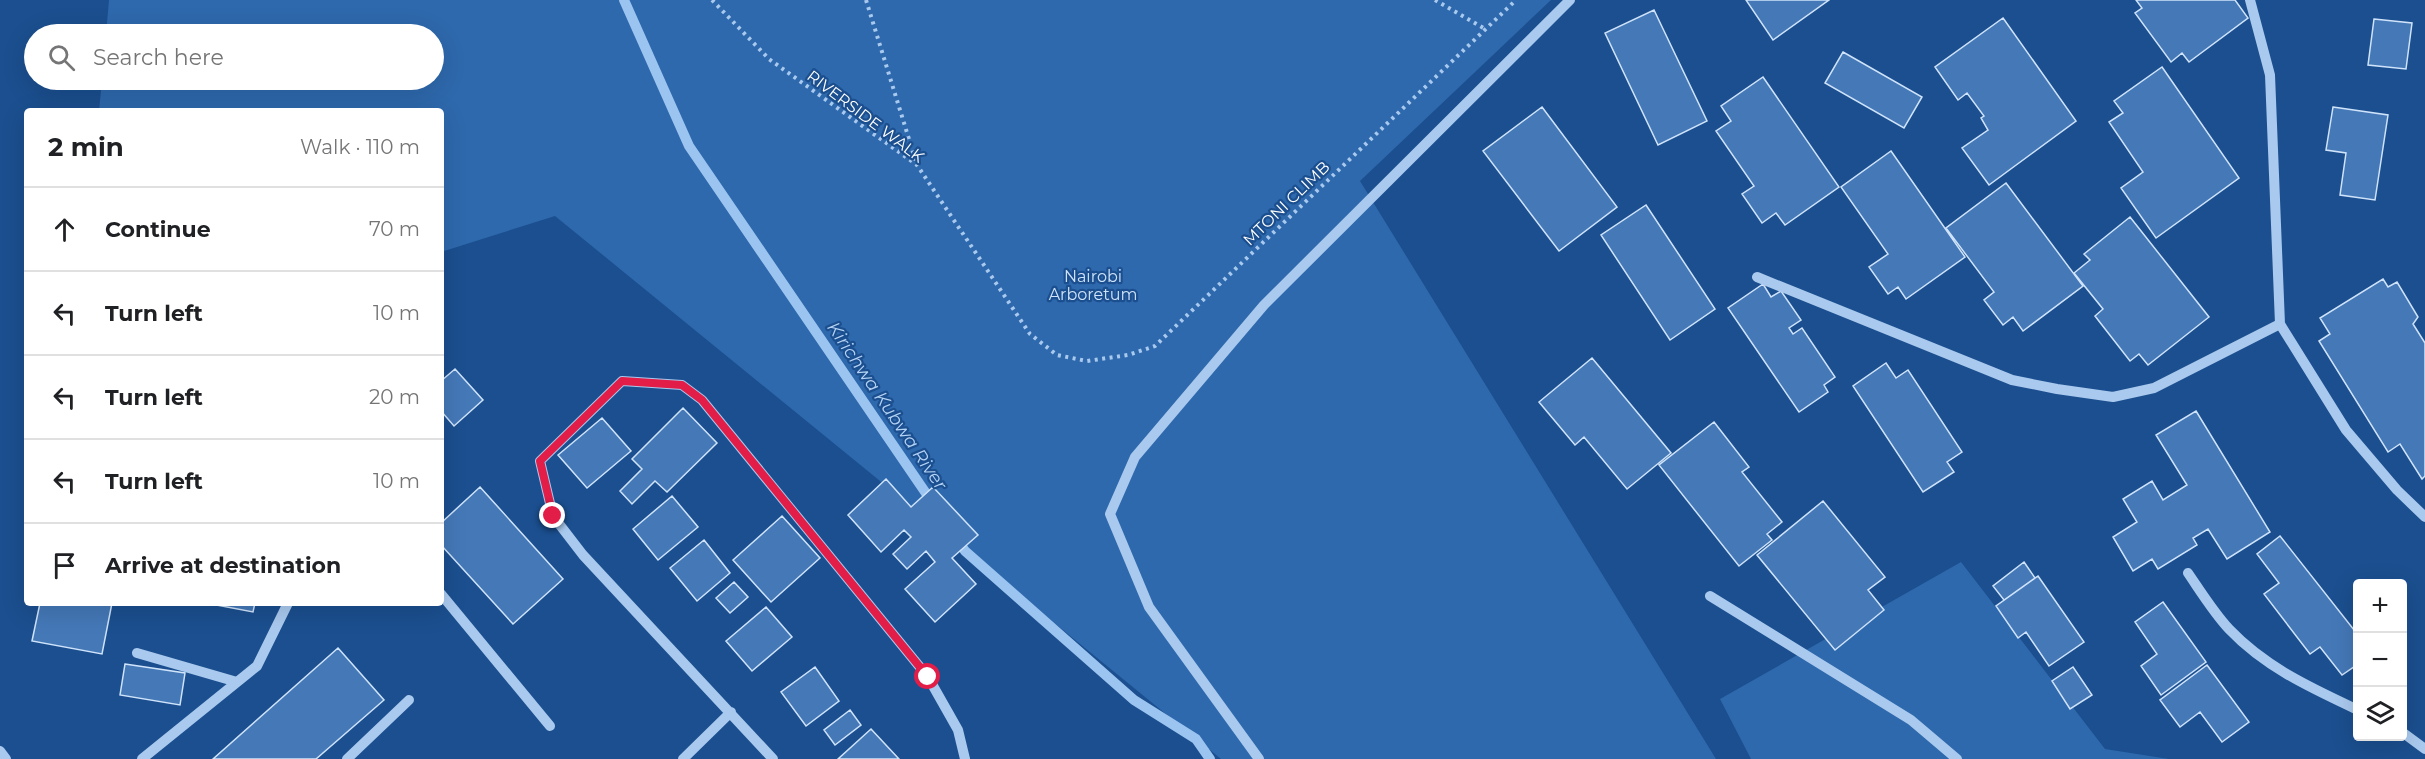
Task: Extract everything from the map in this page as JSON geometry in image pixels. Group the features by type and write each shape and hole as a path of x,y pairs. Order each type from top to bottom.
{"street":[{"path":"1259,759 1149,606 1110,514 1135,457 1264,305 1570,0"},
{"path":"2250,0 2270,75 2280,324 2346,430 2397,490 2425,516"},
{"path":"1757,277 2012,380 2113,397 2154,388 2280,324"},
{"path":"773,759 583,555 553,516 540,461 622,381 682,385 702,400 928,677 958,730 965,759"},
{"path":"2188,573 2228,629 2263,660 2294,680 2353,708"},
{"path":"1710,596 1911,720 1957,759"},
{"path":"444,598 550,726"},
{"path":"142,759 257,666 287,606"},
{"path":"137,653 237,682"},
{"path":"347,759 410,700"},
{"path":"683,759 731,712"},
{"path":"2407,735 2425,749"},
{"path":"0,751 6,759"}],"path":[{"name":"RIVERSIDE WALK","path":"712,0 769,60 916,165 1030,334 1056,355 1087,361"},
{"path":"866,0 916,165"},
{"path":"1435,0 1485,29"},
{"name":"MTONI CLIMB","path":"1087,361 1128,355 1155,346 1515,0"}],"green space":[{"name":"Nairobi Arboretum","path":"109,0 1551,0 1360,181 1716,759 1221,759 555,216 444,251 444,108 99,108 101,90 444,90 444,24 107,24"},
{"path":"1961,562 2105,749 2169,759 1751,759 1720,699"}],"building":[{"path":"1746,0 1829,0 1773,40"},
{"path":"2136,0 2235,0 2248,18 2189,62 2182,53 2171,62 2135,13 2142,8"},
{"path":"1654,10 1707,121 1658,145 1605,33"},
{"path":"2003,18 2076,121 1989,185 1962,148 1988,130 1981,118 1984,116 1967,93 1958,100 1935,67"},
{"path":"2374,19 2412,23 2406,69 2368,65"},
{"path":"1843,52 1922,97 1904,128 1825,83"},
{"path":"2162,67 2239,178 2156,238 2121,188 2143,172 2109,122 2123,113 2114,101"},
{"path":"1763,77 1839,187 1785,225 1776,213 1762,223 1742,194 1754,186 1716,131 1731,121 1721,106"},
{"path":"1542,107 1617,207 1559,251 1483,151"},
{"path":"2333,107 2388,115 2375,200 2340,195 2346,153 2326,150"},
{"path":"1891,151 1965,257 1906,299 1898,287 1888,294 1869,267 1888,254 1841,187"},
{"path":"2006,183 2083,286 2023,331 2013,317 2003,325 1984,300 1994,292 1946,228"},
{"path":"1646,205 1715,309 1670,340 1601,235"},
{"path":"2130,217 2209,317 2148,365 2139,354 2130,361 2095,316 2103,309 2074,273 2090,260 2084,254"},
{"path":"2383,279 2388,287 2397,282 2418,317 2413,324 2425,343 2425,476 2422,479 2400,444 2388,452 2319,341 2330,334 2320,318"},
{"path":"1763,284 1771,297 1781,291 1801,320 1789,328 1793,334 1802,328 1835,377 1824,385 1828,392 1799,412 1728,308"},
{"path":"1592,358 1671,453 1627,489 1584,437 1575,445 1539,402"},
{"path":"1886,363 1896,378 1908,370 1962,452 1947,462 1954,472 1923,492 1853,386"},
{"path":"455,369 483,400 454,426 444,414 444,378"},
{"path":"683,408 717,443 667,492 655,481 632,504 620,491 642,469 632,459"},
{"path":"2196,411 2270,532 2227,559 2208,529 2193,538 2197,545 2158,569 2152,559 2133,571 2113,537 2137,522 2123,499 2152,481 2163,500 2187,485 2156,435"},
{"path":"602,418 631,451 587,488 558,455"},
{"path":"1714,422 1749,467 1742,472 1782,522 1767,534 1772,540 1739,566 1659,465"},
{"path":"886,479 911,507 933,487 978,535 952,558 976,584 935,622 905,589 935,562 926,551 907,569 893,554 911,537 904,530 881,552 848,515"},
{"path":"480,487 563,579 513,624 444,548 444,520"},
{"path":"672,496 698,527 658,560 633,529"},
{"path":"1823,501 1885,577 1868,590 1884,610 1835,650 1757,555"},
{"path":"782,516 820,558 771,602 733,560"},
{"path":"2280,536 2353,629 2353,667 2342,675 2320,647 2310,654 2264,594 2279,583 2257,554"},
{"path":"704,540 730,573 697,601 670,568"},
{"path":"2024,562 2035,578 2004,600 1993,586"},
{"path":"2038,576 2084,642 2049,666 2026,632 2018,638 1996,606"},
{"path":"734,582 748,597 730,613 716,598"},
{"path":"2163,602 2206,662 2161,695 2141,666 2157,654 2135,622"},
{"path":"39,606 111,606 102,654 32,641"},
{"path":"222,606 254,606 253,612"},
{"path":"766,607 792,637 752,671 726,641"},
{"path":"338,648 384,700 316,759 213,759"},
{"path":"125,664 185,673 180,705 120,695"},
{"path":"2207,665 2249,722 2222,742 2200,712 2180,727 2160,700"},
{"path":"815,667 839,701 806,726 781,692"},
{"path":"2073,667 2092,695 2070,709 2052,681"},
{"path":"850,710 861,725 835,745 824,730"},
{"path":"871,729 899,759 838,759"}],"waterway":[{"name":"Kirichwa Kubwa River","path":"624,0 689,146 934,505"},
{"name":"Kirichwa Kubwa River","path":"956,538 965,551 1134,700 1196,739 1210,759"}],"route":[{"path":"553,516 540,461 622,381 682,385 702,400 928,677"}]}
